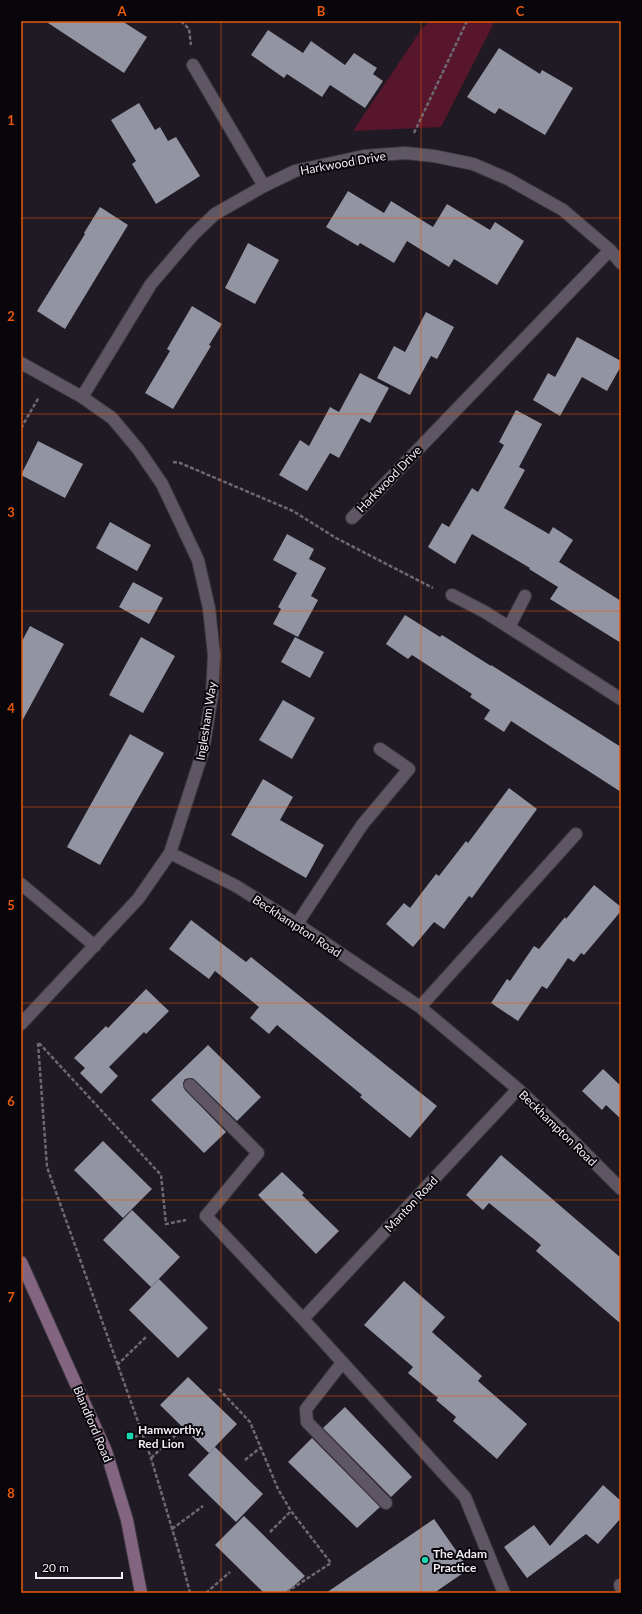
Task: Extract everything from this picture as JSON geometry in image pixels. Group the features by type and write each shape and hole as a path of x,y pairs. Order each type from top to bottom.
{"main road":[{"name":"Blandford Road","path":"21,1262 106,1452 127,1520 141,1593"}],"street":[{"path":"193,65 264,186"},
{"name":"Harkwood Drive","path":"82,397 151,284 193,235 215,214 264,186 295,171 364,156 405,153 434,156 473,164 508,179 563,210 610,250 621,263"},
{"name":"Harkwood Drive","path":"352,518 610,250"},
{"name":"Inglesham Way","path":"21,363 82,397 112,418 145,458 162,484 198,560 209,608 214,655 212,695 203,751 170,853 138,899 21,1024"},
{"path":"452,596 485,612 621,699"},
{"path":"509,627 525,596"},
{"path":"297,924 362,825 409,769 380,749"},
{"path":"420,1007 576,834"},
{"name":"Beckhampton Road","path":"170,853 236,886 297,924 420,1007 518,1089 621,1189"},
{"path":"21,884 95,946"},
{"path":"190,1085 258,1153 206,1216 303,1319 465,1497 504,1593"},
{"name":"Manton Road","path":"303,1319 518,1089"},
{"path":"342,1363 306,1409 307,1422 386,1503"},
{"path":"621,1585 621,1588"}],"path":[{"path":"181,21 189,29 193,65"},
{"path":"405,153 467,21"},
{"path":"21,428 50,379"},
{"path":"145,458 180,463 293,511 336,538 427,586 452,596"},
{"path":"21,1024 161,1175 166,1224 206,1216"},
{"path":"38,1043 47,1167 151,1458 190,1593"},
{"path":"117,1365 146,1337"},
{"path":"219,1389 250,1422 278,1489 291,1511 331,1563 285,1593"},
{"path":"135,1437 142,1433"},
{"path":"151,1458 177,1434"},
{"path":"245,1460 260,1447"},
{"path":"172,1528 203,1506"},
{"path":"270,1532 291,1511"},
{"path":"206,1593 230,1572"}],"shaded area":[{"path":"431,21 495,21 441,127 353,131 423,27"}],"building":[{"path":"45,21 122,21 147,37 124,73"},
{"path":"268,30 303,53 311,41 345,65 354,53 377,68 373,74 383,81 365,108 330,85 322,97 287,74 284,78 251,55"},
{"path":"499,48 540,74 542,70 573,88 545,135 499,108 495,114 467,97"},
{"path":"139,103 155,130 160,127 168,141 176,137 200,176 156,204 132,164 136,161 111,120"},
{"path":"348,191 384,213 391,201 433,227 447,204 490,230 495,222 524,241 497,285 454,259 449,267 407,241 394,263 360,243 358,246 326,227"},
{"path":"100,207 128,225 65,329 37,311"},
{"path":"248,243 279,260 255,304 225,288"},
{"path":"192,306 222,324 209,345 211,346 173,409 145,393 170,351 167,349"},
{"path":"426,312 454,327 437,359 431,356 410,395 377,378 394,346 405,352"},
{"path":"577,337 621,361 621,366 607,391 582,377 560,416 533,400 548,373 555,377"},
{"path":"360,373 389,388 370,423 361,418 339,458 330,453 307,491 279,475 300,440 309,446 330,407 339,412"},
{"path":"516,410 542,424 519,467 525,470 504,508 549,534 553,527 573,540 559,562 621,601 621,643 550,599 558,587 529,569 530,568 472,534 455,564 428,547 442,523 449,527 472,488 478,492 504,445 499,442"},
{"path":"38,441 83,464 65,498 21,475"},
{"path":"110,522 151,545 137,571 96,548"},
{"path":"287,534 314,549 309,559 326,568 311,596 318,600 298,637 273,624 281,609 278,607 297,573 273,560"},
{"path":"133,582 163,598 149,624 119,607"},
{"path":"405,615 440,637 442,635 621,747 621,792 511,721 504,732 484,719 490,710 470,697 472,694 412,655 408,659 386,644"},
{"path":"30,626 64,644 21,723 21,643"},
{"path":"141,637 175,656 143,713 109,695"},
{"path":"295,637 324,652 310,678 281,662"},
{"path":"283,700 315,718 292,759 259,740"},
{"path":"130,734 164,753 100,865 67,847"},
{"path":"263,779 293,797 280,820 324,845 306,878 231,835"},
{"path":"509,788 537,809 472,898 469,896 444,929 434,922 413,947 386,924 404,903 410,908 436,874 439,876 466,841 468,843"},
{"path":"594,885 621,907 621,911 584,955 581,953 574,962 568,958 547,989 542,986 518,1021 491,1003 507,979 510,981 534,946 539,949"},
{"path":"191,920 246,962 251,957 437,1106 410,1138 360,1097 362,1095 277,1025 269,1034 250,1018 259,1007 215,971 209,979 169,949"},
{"path":"146,989 169,1011 146,1034 144,1032 109,1067 118,1076 101,1094 80,1073 85,1068 74,1058 106,1026 108,1028"},
{"path":"208,1045 261,1097 237,1121 195,1080 192,1078 185,1079 183,1083 185,1090 226,1132 204,1153 151,1100"},
{"path":"603,1069 621,1086 621,1119 606,1105 602,1110 582,1091"},
{"path":"103,1141 152,1189 123,1218 74,1170"},
{"path":"501,1155 621,1258 621,1324 536,1251 541,1245 489,1203 483,1210 466,1195"},
{"path":"282,1172 304,1193 302,1195 339,1231 316,1254 258,1195"},
{"path":"132,1210 180,1257 151,1287 103,1240"},
{"path":"159,1279 208,1328 178,1358 129,1310"},
{"path":"404,1281 445,1317 432,1332 482,1376 478,1381 527,1424 497,1459 453,1421 456,1417 436,1400 438,1398 408,1373 413,1367 364,1325"},
{"path":"188,1377 237,1424 209,1453 160,1405"},
{"path":"345,1407 412,1477 391,1497 323,1428"},
{"path":"312,1438 380,1507 357,1528 288,1462"},
{"path":"215,1447 263,1494 236,1522 188,1475"},
{"path":"603,1485 621,1501 621,1518 598,1544 586,1534 527,1578 504,1547 534,1525 550,1546"},
{"path":"244,1516 305,1576 286,1593 264,1593 215,1545"},
{"name":"The Adam Practice","path":"434,1519 469,1569 434,1593 326,1593"}],"place":[{"name":"Hamworthy, Red Lion","path":"130,1436"},
{"name":"The Adam Practice","path":"425,1560"}]}
